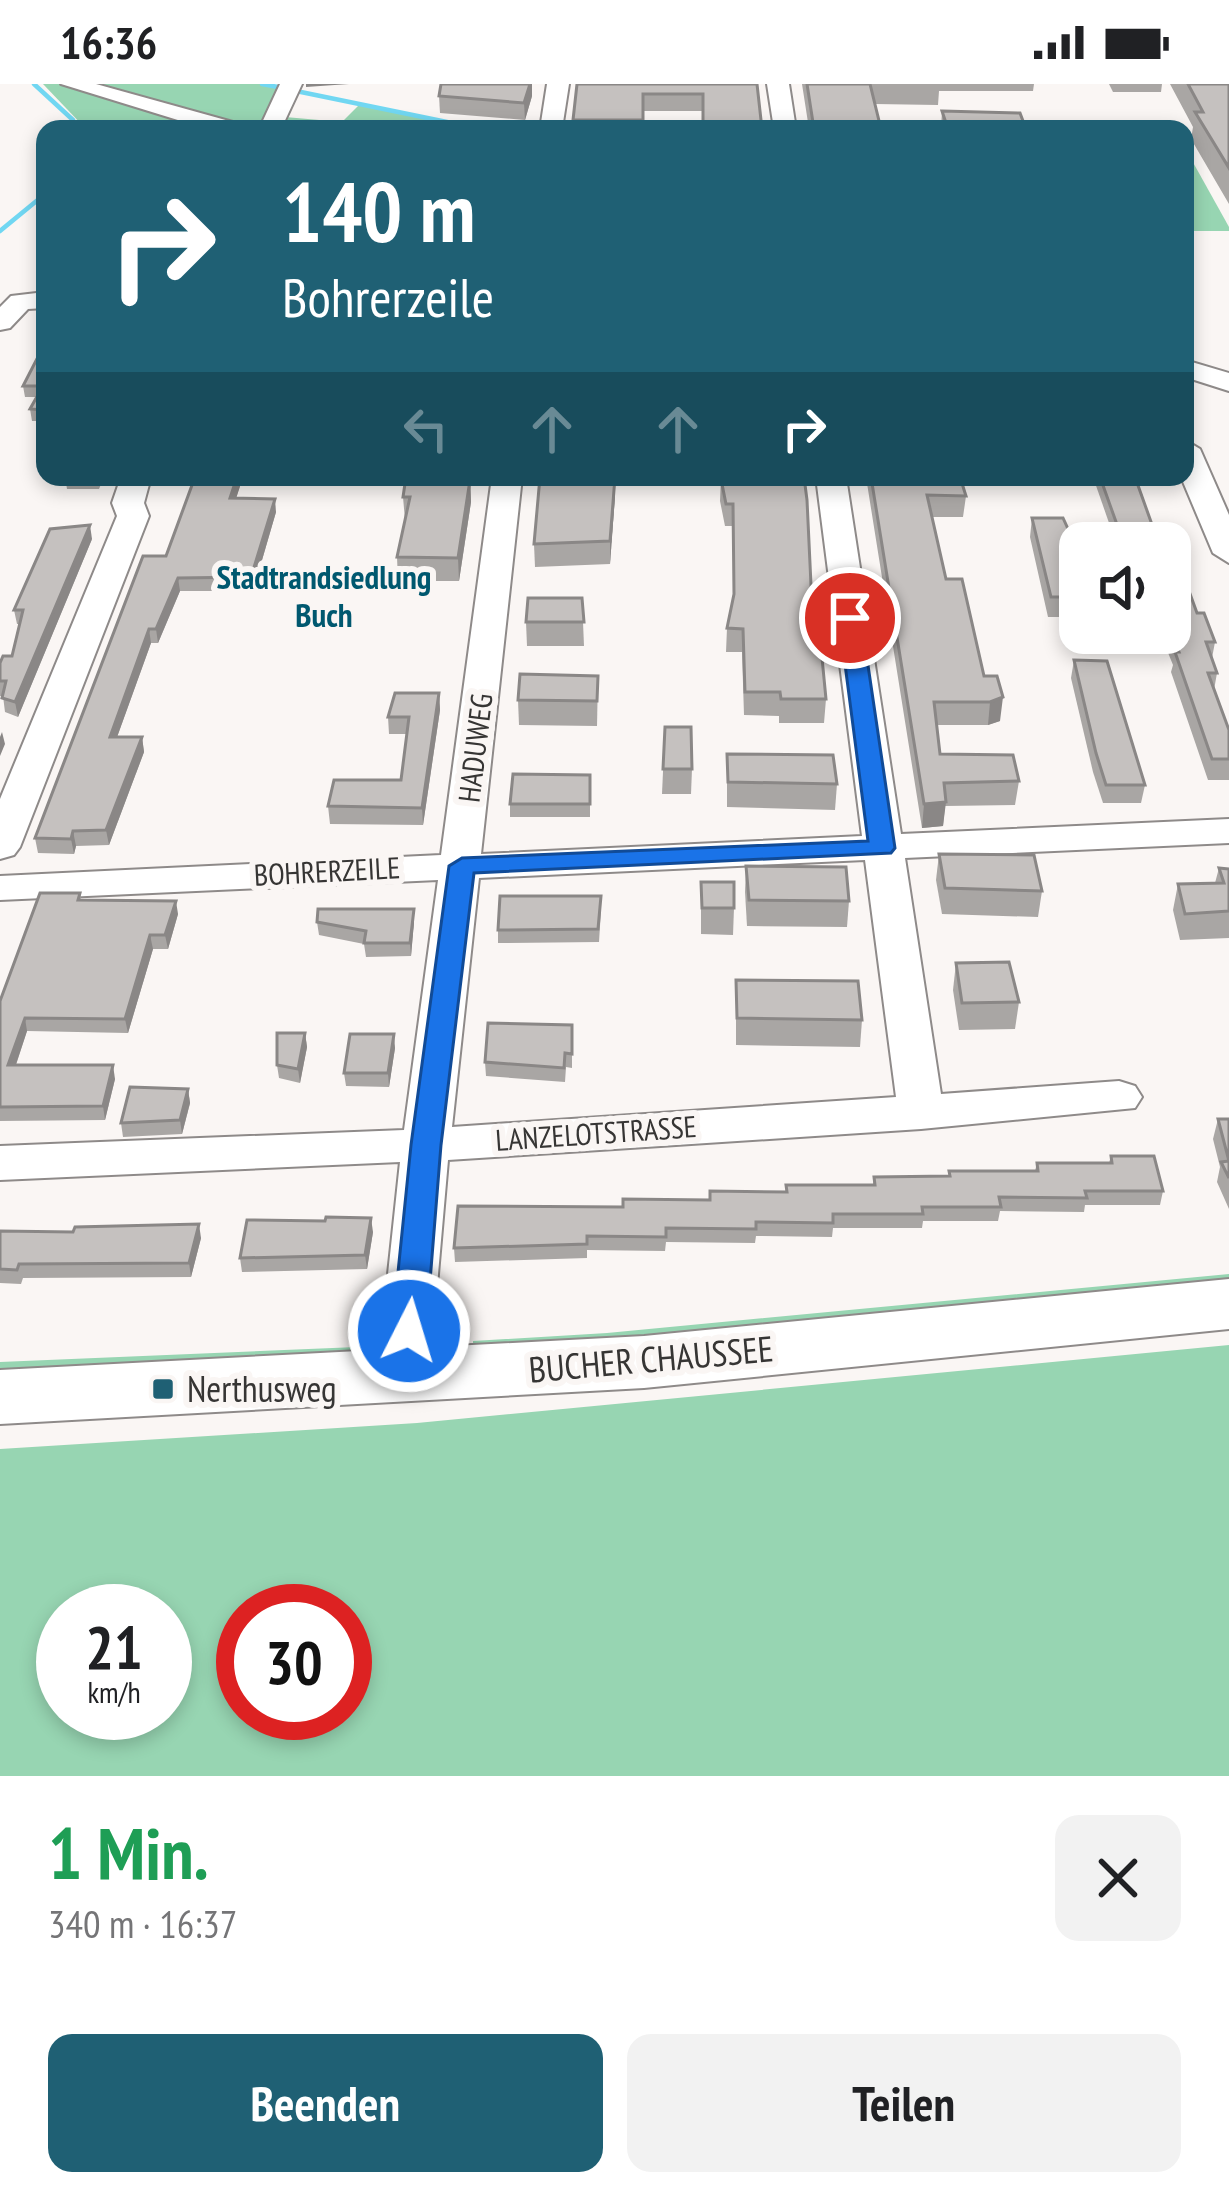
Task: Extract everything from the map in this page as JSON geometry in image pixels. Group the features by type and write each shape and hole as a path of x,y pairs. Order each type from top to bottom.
{"main road":[{"name":"BUCHER CHAUSSEE","path":"0,1397 644,1362 1229,1304"}],"street":[{"path":"72,84 200,120"},
{"path":"274,120 291,84"},
{"path":"552,120 558,84"},
{"path":"778,84 784,120"},
{"path":"0,322 20,302 36,301"},
{"path":"1194,371 1229,382"},
{"path":"1194,470 1229,553"},
{"path":"0,847 133,516 128,503 133,486"},
{"name":"HADUWEG","path":"403,1377 426,1145 506,486"},
{"path":"832,486 921,1112"},
{"name":"BOHRERZEILE","path":"0,888 1229,830"},
{"name":"LANZELOTSTRASSE","path":"0,1163 426,1145 1119,1097"}],"green space":[{"path":"43,84 62,84 172,119 172,120 77,120"},
{"path":"86,84 284,87 270,120 214,120"},
{"path":"361,103 441,120 344,120"},
{"path":"1194,164 1229,227 1229,231 1194,231"},
{"path":"1229,1274 1229,1293 473,1361 473,1341 607,1333"},
{"path":"1229,1345 1229,1776 0,1776 0,1449 417,1423"},
{"path":"381,1346 372,1358 0,1382 0,1362"}],"building":[{"path":"441,84 530,84 524,103 439,96"},
{"path":"577,84 757,84 761,120 703,120 703,94 643,94 643,120 573,120"},
{"path":"807,84 870,84 879,120 813,120"},
{"path":"1188,84 1229,84 1229,168 1195,112 1203,112"},
{"path":"942,111 1020,113 1023,120 945,120"},
{"path":"36,361 36,386 23,386"},
{"path":"192,486 234,486 230,498 275,499 251,577 178,578 156,629 149,629 110,737 142,737 106,830 73,831 71,839 35,838 143,556 166,556"},
{"path":"405,486 469,486 458,558 397,557 410,497 403,497"},
{"path":"539,486 614,486 610,541 534,544"},
{"path":"722,486 805,486 812,606 817,606 826,699 781,699 780,692 745,692 743,629 727,628 734,594 733,504 726,504"},
{"path":"872,486 963,486 966,496 927,495 946,579 962,579 984,676 997,676 1003,697 990,702 934,702 940,754 1013,755 1019,781 944,783 946,802 924,804"},
{"path":"1103,486 1138,486 1151,522 1116,522"},
{"path":"1032,518 1063,518 1065,522 1059,522 1059,597 1051,597"},
{"path":"90,525 15,702 2,698 6,681 0,681 0,663 3,656 12,656 23,610 14,610 50,529"},
{"path":"1191,596 1197,613 1204,613 1215,642 1206,642 1217,673 1208,673 1229,730 1229,759 1212,759 1176,654 1191,654"},
{"path":"528,598 582,598 584,622 526,622"},
{"path":"1074,660 1107,661 1145,785 1106,785"},
{"path":"520,674 598,676 597,701 518,700"},
{"path":"395,693 439,693 422,808 328,806 334,780 401,780 409,717 388,717"},
{"path":"665,727 691,727 692,769 663,769"},
{"path":"727,754 833,755 837,784 728,782"},
{"path":"513,774 590,775 590,804 510,804"},
{"path":"939,854 1034,855 1042,891 945,888"},
{"path":"746,866 846,867 849,901 749,900"},
{"path":"1219,868 1229,869 1229,911 1185,914 1178,884 1224,883"},
{"path":"701,882 734,882 734,908 702,908"},
{"path":"40,893 80,893 78,900 176,901 165,935 150,935 125,1019 25,1018 8,1065 113,1065 103,1106 0,1107 0,1001"},
{"path":"500,896 601,896 598,929 498,930"},
{"path":"318,909 414,909 410,943 364,943 366,931 317,922"},
{"path":"1009,962 1019,1002 962,1003 956,963"},
{"path":"736,980 858,981 862,1020 737,1018"},
{"path":"488,1023 572,1025 572,1054 565,1053 564,1068 485,1062"},
{"path":"277,1033 305,1033 298,1069 277,1065"},
{"path":"350,1034 394,1034 388,1073 344,1073"},
{"path":"130,1087 188,1089 180,1120 121,1123"},
{"path":"1218,1119 1229,1119 1229,1161"},
{"path":"1111,1156 1154,1156 1163,1191 1085,1191 1087,1198 999,1197 1001,1207 922,1207 923,1214 833,1214 833,1223 756,1222 756,1229 666,1228 666,1237 587,1236 587,1244 454,1248 458,1206 623,1207 623,1199 710,1200 710,1191 787,1192 786,1185 875,1185 874,1177 1038,1171 1037,1163 1112,1163"},
{"path":"326,1217 371,1218 365,1255 240,1258 247,1220 325,1221"},
{"path":"199,1224 189,1263 19,1264 17,1270 0,1269 0,1231"}],"waterway":[{"path":"34,84 73,120"},
{"path":"262,84 278,87"},
{"path":"296,91 437,120"},
{"path":"0,231 36,201"}],"place":[{"name":"Nerthusweg","path":"163,1389"}],"district":[{"name":"Stadtrandsiedlung Buch","path":"324,596"}],"route":[{"path":"409,1331 426,1145 462,866 882,848 850,618"}]}
